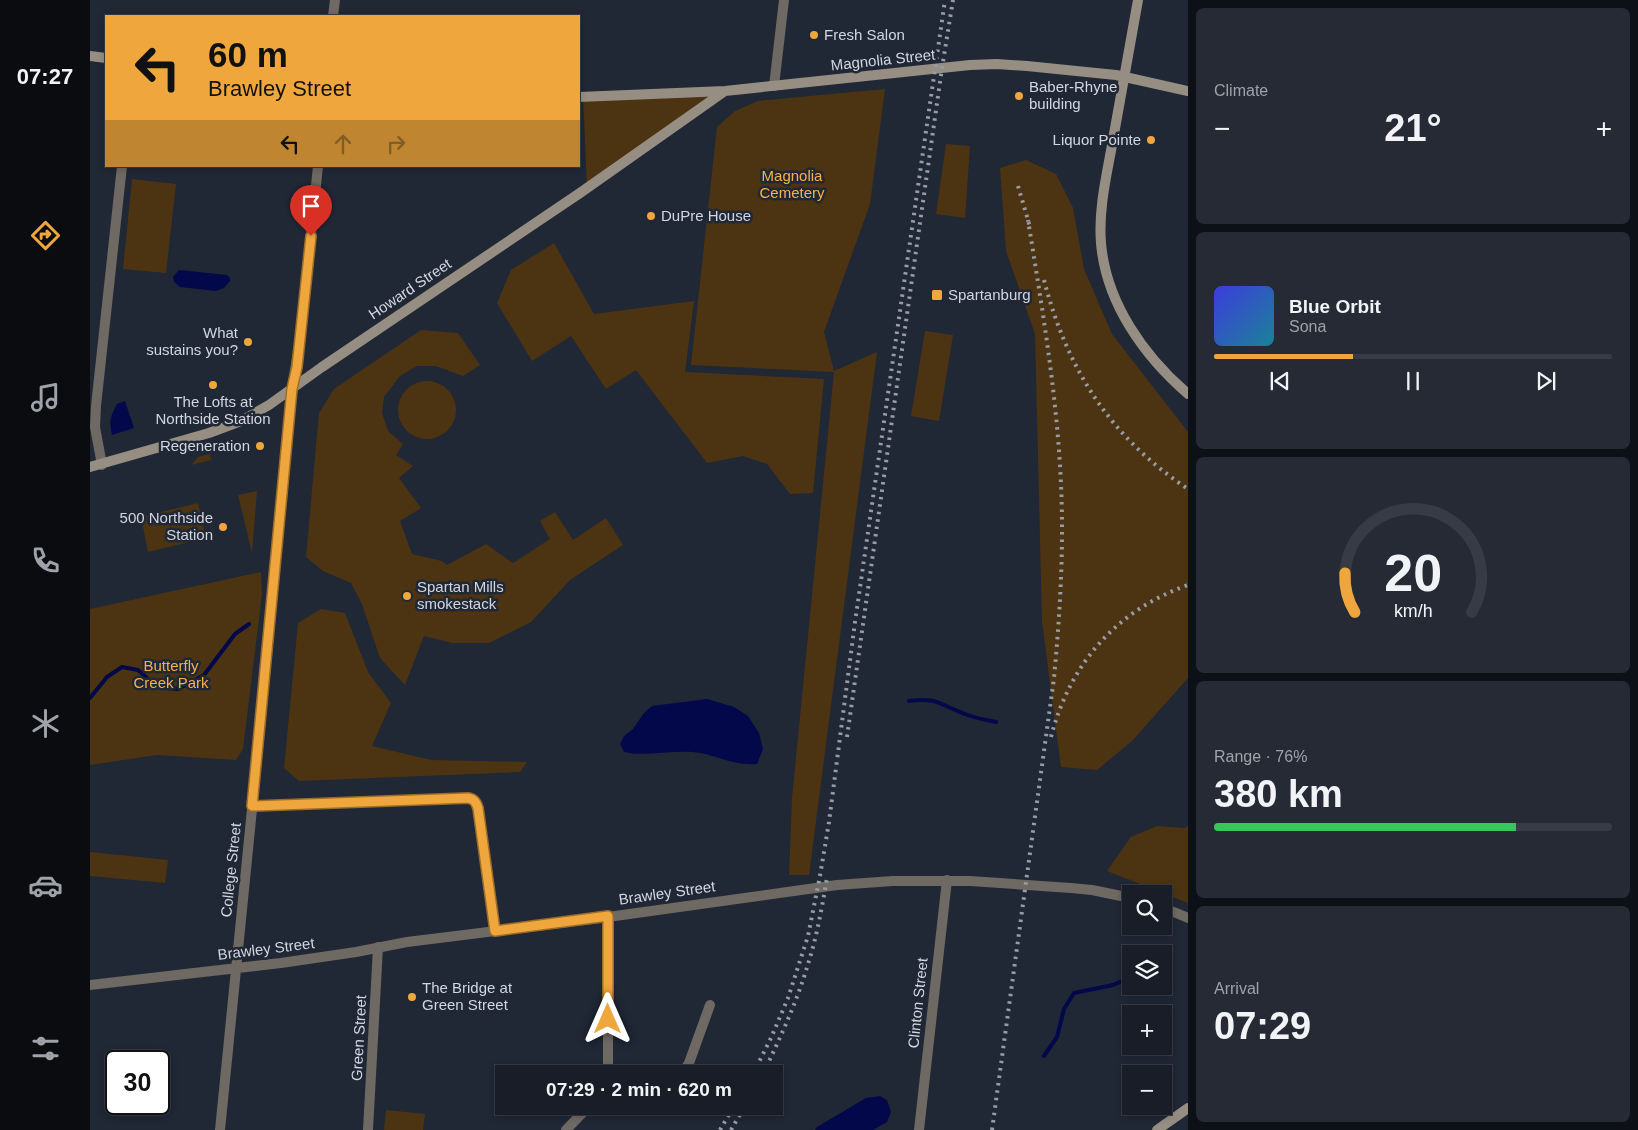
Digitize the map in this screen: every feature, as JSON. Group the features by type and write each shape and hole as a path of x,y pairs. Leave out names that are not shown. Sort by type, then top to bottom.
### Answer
{"street":[{"path":"333,15 335,0"},
{"path":"774,86 784,0"},
{"path":"1138,0 1102,200 1101,244 1110,288 1122,312 1155,363 1188,394"},
{"path":"90,56 105,58"},
{"name":"Magnolia Street","path":"580,97 726,91 981,65 1027,66 1125,77 1188,91"},
{"name":"Howard Street","path":"90,467 226,428 256,413 588,188 726,91"},
{"path":"102,464 95,427 96,406 122,167"},
{"name":"College Street","path":"220,1130 292,389 300,339 318,167"},
{"path":"252,806 473,799 477,803 478,808 495,931"},
{"name":"Brawley Street","path":"90,985 290,962 407,942 827,886 893,881 947,880 1071,888 1122,896"},
{"name":"Clinton Street","path":"918,1130 947,880"},
{"path":"1172,911 1188,918"},
{"path":"608,916 608,1065"},
{"name":"Green Street","path":"368,1130 378,947"},
{"path":"688,1065 710,1004"},
{"path":"1157,1130 1188,1108"},
{"path":"566,1130 580,1115"}],"green space":[{"name":"Magnolia Cemetery","path":"885,89 870,204 824,332 834,371 877,352 809,875 789,875 792,798 834,372 691,365 717,127 735,111 758,101"},
{"path":"725,91 587,188 583,96"},
{"path":"946,144 970,146 965,218 936,214"},
{"path":"1026,160 1056,174 1073,208 1084,269 1112,334 1188,432 1188,678 1132,741 1097,770 1061,767 1042,621 1035,334 1006,251 1000,168"},
{"path":"132,179 176,184 166,273 123,269"},
{"path":"554,243 594,314 694,301 685,372 824,379 813,493 790,494 767,464 743,456 707,463 636,370 606,389 571,336 532,361 497,303 511,270"},
{"path":"421,330 458,333 480,365 463,376 436,366 417,366 400,376 384,397 382,413 388,431 403,444 396,455 413,466 399,478 421,508 400,521 412,554 442,561 447,565 486,544 513,563 550,539 540,521 555,512 573,540 606,518 623,545 570,580 531,622 489,643 452,643 424,636 405,685 380,658 362,604 351,583 323,571 306,557 319,413 334,389"},
{"path":"925,331 953,335 939,421 911,416"},
{"path":"421,381 433,381 448,389 456,404 456,416 448,431 433,439 421,439 406,431 398,416 398,404 406,389"},
{"path":"210,454 211,460 191,465 198,457"},
{"path":"257,491 252,553 238,495"},
{"path":"198,503 206,538 148,552 141,517"},
{"name":"Butterfly Creek Park","path":"261,572 262,594 243,749 236,760 157,755 90,765 90,609"},
{"path":"321,609 345,613 368,672 391,703 372,746 431,760 527,762 520,772 299,781 284,768 298,623"},
{"path":"1157,826 1185,828 1188,826 1188,903 1172,897 1172,885 1142,885 1107,871 1131,837"},
{"path":"90,852 168,860 165,883 90,876"},
{"path":"386,1110 425,1114 423,1130 384,1130"}],"shaded area":[{"path":"179,270 227,275 230,281 224,288 216,291 180,287 174,282 173,277"},
{"path":"125,401 134,428 112,435 110,422 113,412 117,404"},
{"path":"707,699 734,707 748,716 759,733 763,749 757,764 731,762 693,752 640,754 624,752 620,744 624,736 633,729 644,713 652,706"},
{"path":"880,1096 887,1100 891,1112 887,1122 873,1130 815,1130 866,1098"}],"waterway":[{"path":"90,698 107,677 122,667 138,670 157,687 178,689 204,675 235,634 249,624"},
{"path":"909,701 933,701 980,719 996,722"},
{"path":"1044,1056 1057,1037 1064,1009 1074,993 1113,985 1122,981"}],"railway":[{"path":"758,1065 788,998 808,936 820,876 945,0"},
{"path":"847,737 953,0"},
{"path":"1018,186 1030,227"},
{"path":"992,1130 1054,678 1061,581 1062,508 1056,417 1028,220"},
{"path":"1044,280 1065,343 1079,372 1095,398 1136,447 1160,469 1188,489"},
{"path":"1051,737 1059,710 1070,686 1084,663 1100,643 1118,625 1139,609 1188,585"},
{"path":"767,1065 788,1020 804,978 817,932 827,878"},
{"path":"720,1130 729,1115"},
{"path":"731,1130 740,1115"}],"place":[{"name":"Fresh Salon","path":"814,35"},
{"name":"Baber-Rhyne building","path":"1019,96"},
{"name":"Liquor Pointe","path":"1151,140"},
{"name":"DuPre House","path":"651,216"},
{"name":"Spartanburg","path":"937,295"},
{"name":"What sustains you?","path":"248,342"},
{"name":"The Lofts at Northside Station","path":"213,385"},
{"name":"Regeneration","path":"260,446"},
{"name":"500 Northside Station","path":"223,527"},
{"name":"Spartan Mills smokestack","path":"407,596"},
{"name":"The Bridge at Green Street","path":"412,997"}],"route":[{"path":"311,236 297,367 292,389 272,614 252,806 473,799 477,803 478,808 495,931 608,916 608,1019"}]}
